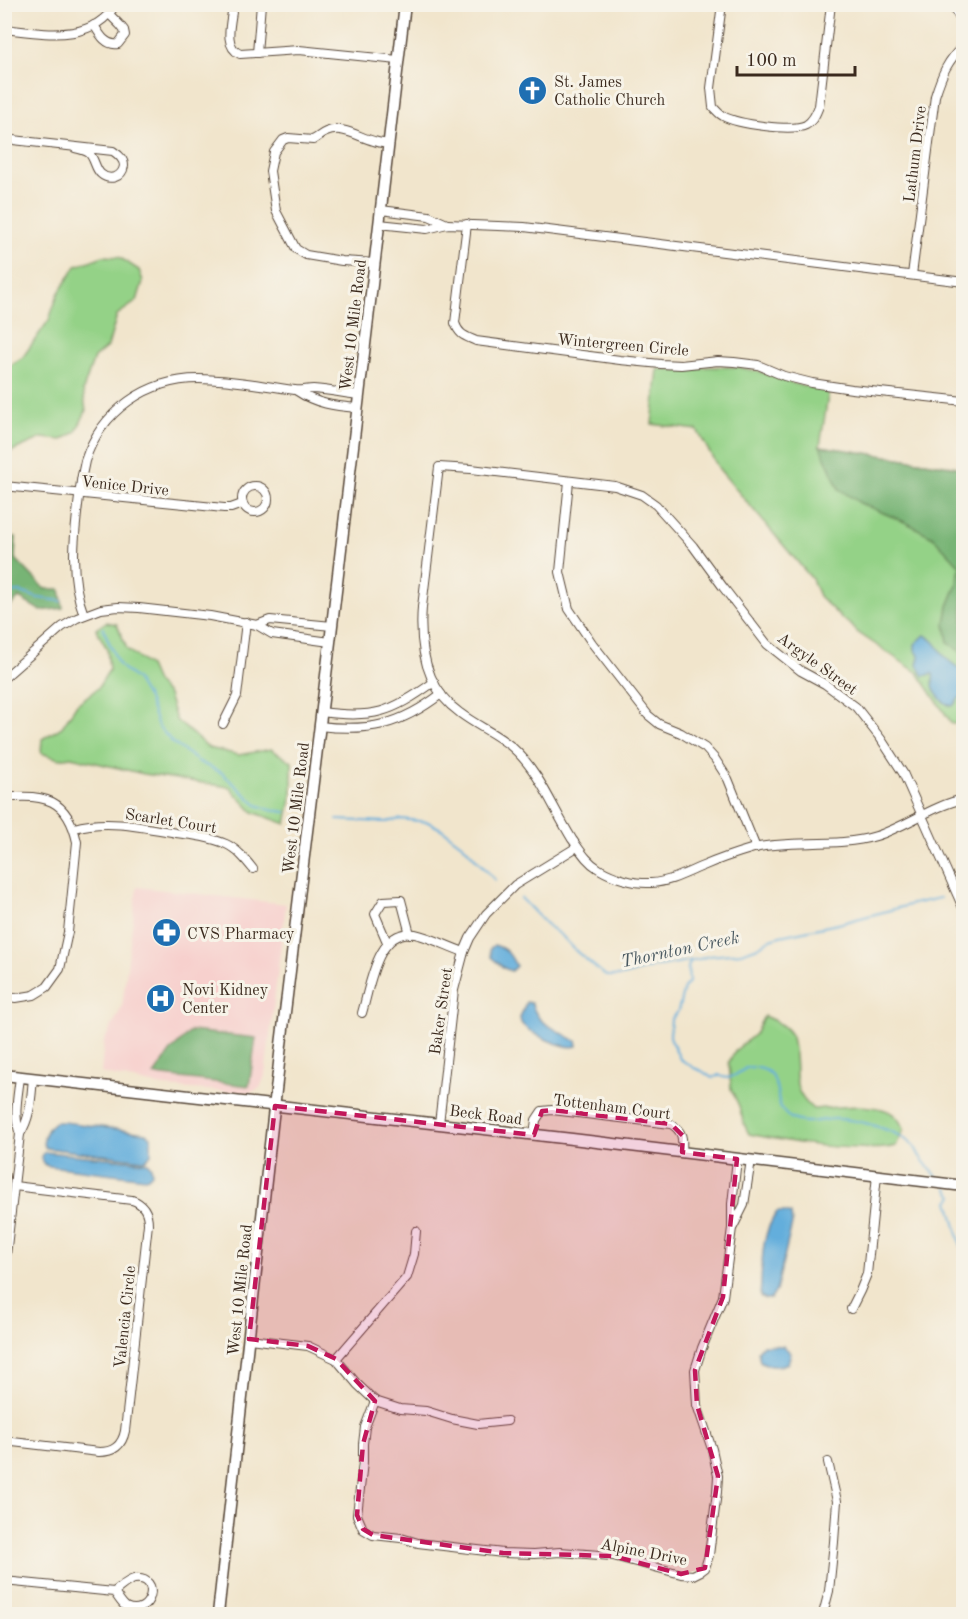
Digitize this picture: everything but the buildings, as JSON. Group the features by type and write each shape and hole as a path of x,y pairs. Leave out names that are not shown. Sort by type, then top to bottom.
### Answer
{"main road":[{"name":"West 10 Mile Road","path":"219,1614 275,1106 405,4"},
{"name":"Beck Road","path":"4,1075 963,1186"}],"street":[{"path":"4,28 59,34 81,31 109,14 116,4"},
{"path":"234,4 229,39 231,47 240,54 298,50 398,60"},
{"path":"257,53 261,4"},
{"path":"722,4 711,88 713,107 723,116 739,122 795,128 807,124 816,116 819,106 831,4"},
{"path":"954,4 963,24"},
{"path":"94,25 110,44 118,44 124,35 124,30 109,14"},
{"name":"Lathum Drive","path":"912,275 935,96 943,72 963,45"},
{"path":"375,263 342,261 306,255 296,249 276,211 270,171 274,152 283,140 288,138 313,140 322,133 339,130 375,142 389,144"},
{"path":"4,140 109,151 117,154 123,161 122,173 113,178 103,176 88,152 75,148"},
{"path":"381,210 429,216 447,224"},
{"path":"379,224 427,229 447,224 524,227 963,282"},
{"name":"Wintergreen Circle","path":"466,224 455,323 458,331 476,341 661,364 734,362 758,365 784,376 812,383 963,401"},
{"path":"84,615 77,595 74,564 80,493 86,461 97,434 121,407 151,388 184,379 208,379 297,391 314,389 358,395"},
{"path":"297,391 313,401 357,408"},
{"name":"Argyle Street","path":"434,682 425,663 420,626 440,467 605,485 642,495 656,505 693,546 767,644 801,672 825,684 856,707 881,739 903,774 963,910"},
{"path":"569,481 560,572 569,609 592,643 648,715 659,724 681,733 705,748 715,759 728,779 756,848"},
{"name":"Venice Drive","path":"4,486 224,508 242,504"},
{"path":"4,678 62,627 100,609 118,607 210,616 257,625 272,634 330,642"},
{"path":"257,625 270,620 332,626"},
{"path":"223,724 237,696 246,622"},
{"path":"321,711 356,715 374,714 409,699 434,682 441,694 459,713 498,736 523,758 542,785 561,822 584,857 599,869 634,882 663,882 756,848 855,841 877,835 963,799"},
{"path":"319,726 355,729 376,726 418,709 441,694"},
{"path":"374,714 376,726"},
{"path":"4,798 33,795 60,807 68,815 77,842 68,932 60,969 47,987 34,995 4,997"},
{"name":"Scarlet Court","path":"74,828 90,824 116,824 211,838 227,844 253,868"},
{"name":"Baker Street","path":"439,1124 454,990 470,938 486,914 514,885 577,847"},
{"path":"387,942 375,914 383,901 401,900 410,934"},
{"path":"362,1013 379,956 387,942 395,937 415,934 464,952"},
{"path":"20,1077 16,1114 20,1134"},
{"path":"4,1273 20,1134 28,1116 33,1078"},
{"name":"Tottenham Court","path":"534,1135 537,1120 542,1111 552,1110 671,1124 677,1127 683,1136 682,1152"},
{"name":"Alpine Drive","path":"375,1401 365,1428 357,1515 363,1529 373,1535 401,1538 418,1543 516,1554 560,1552 613,1556 681,1574 698,1573 705,1568 709,1555 718,1484 714,1454 697,1406 695,1370 721,1304 732,1228 737,1159"},
{"path":"732,1228 744,1206 751,1160"},
{"path":"850,1309 861,1291 867,1274 878,1175"},
{"name":"Valencia Circle","path":"4,1441 99,1452 110,1451 120,1443 124,1436 127,1415 148,1224 145,1209 140,1203 132,1200 14,1186"},
{"path":"336,1359 407,1277 414,1254 416,1231"},
{"path":"249,1340 308,1346 336,1359 375,1401 400,1409 426,1411 478,1424 507,1420"},
{"path":"823,1614 829,1591 837,1500 828,1462"},
{"path":"4,1581 114,1592 126,1582 137,1579 147,1583 152,1597 145,1608 132,1610 122,1603 114,1592"}],"highlighted area":[{"path":"275,1106 534,1135 542,1111 552,1110 671,1124 683,1136 682,1152 737,1159 723,1297 695,1370 697,1405 718,1476 705,1568 681,1574 613,1556 503,1553 373,1535 363,1529 357,1515 363,1444 375,1401 336,1359 308,1346 249,1339"}],"shaded area":[{"path":"137,887 286,904 265,1076 260,1088 249,1093 165,1087 101,1073 104,1041 122,1007"}],"green space":[{"path":"103,256 119,257 139,270 143,281 137,301 117,315 108,346 94,358 83,390 86,411 76,432 62,440 42,438 5,454 5,369 23,357 49,320 58,294 76,266"},
{"path":"738,367 795,384 829,390 820,446 963,468 963,723 952,724 918,673 857,632 819,596 812,579 719,469 697,430 652,424 658,369"},
{"path":"820,446 963,468 963,654 948,642 945,624 960,566 933,537 860,503 839,489"},
{"path":"5,536 16,537 15,558 45,589 60,589 63,608 41,611 19,598 5,611"},
{"path":"106,622 117,624 127,649 149,666 156,682 168,695 176,720 209,748 239,755 271,749 292,762 292,794 286,824 253,812 229,787 144,774 71,757 59,759 41,753 42,739 62,727 77,704 98,688 109,670 107,649 96,629"},
{"path":"764,1016 789,1031 792,1036 796,1081 805,1102 813,1109 857,1106 880,1108 889,1112 897,1118 904,1129 896,1146 874,1149 832,1147 749,1134 731,1089 729,1062 736,1050 755,1034"},
{"path":"191,1031 256,1038 249,1086 154,1075 171,1051"}],"water":[{"path":"925,635 935,642 948,660 963,671 963,696 953,706 944,702 937,695 933,687 933,674 923,676 917,665 919,656 915,650 915,644"},
{"path":"494,945 508,952 512,958 516,966 511,971 491,957 490,949"},
{"path":"526,1002 531,1003 541,1020 576,1041 577,1046 565,1046 550,1041 524,1026 520,1018"},
{"path":"55,1122 146,1133 151,1137 151,1154 143,1160 46,1148 43,1144 45,1134"},
{"path":"45,1152 147,1162 151,1166 152,1173 145,1178 49,1166 42,1161"},
{"path":"777,1212 791,1214 792,1224 776,1291 771,1299 765,1299 760,1296 763,1252 767,1231"},
{"path":"763,1345 783,1346 791,1353 788,1363 774,1366 760,1361 758,1351"}],"waterway":[{"name":"Thornton Creek","path":"4,593 21,592 38,598 61,601"},
{"name":"Thornton Creek","path":"103,628 117,661 136,679 148,699 158,726 173,743 199,762 222,773 257,805 286,812"},
{"name":"Thornton Creek","path":"337,820 386,822 401,819 428,822 463,845 495,880"},
{"name":"Thornton Creek","path":"521,898 548,926 606,976 622,976 708,956 741,953 780,936 940,898"},
{"path":"691,960 688,967 689,982 684,988 678,1011 671,1019 670,1036 680,1059 712,1078 719,1075 727,1078 734,1076 748,1067 762,1069 775,1081 781,1107 795,1120 810,1122 845,1120 866,1123 888,1130 914,1146 923,1161 939,1179"},
{"path":"947,1188 953,1196 949,1201 964,1257"}],"place":[{"name":"St. James Catholic Church","path":"533,90"},
{"name":"CVS Pharmacy","path":"166,933"},
{"name":"Novi Kidney Center","path":"161,998"}]}
